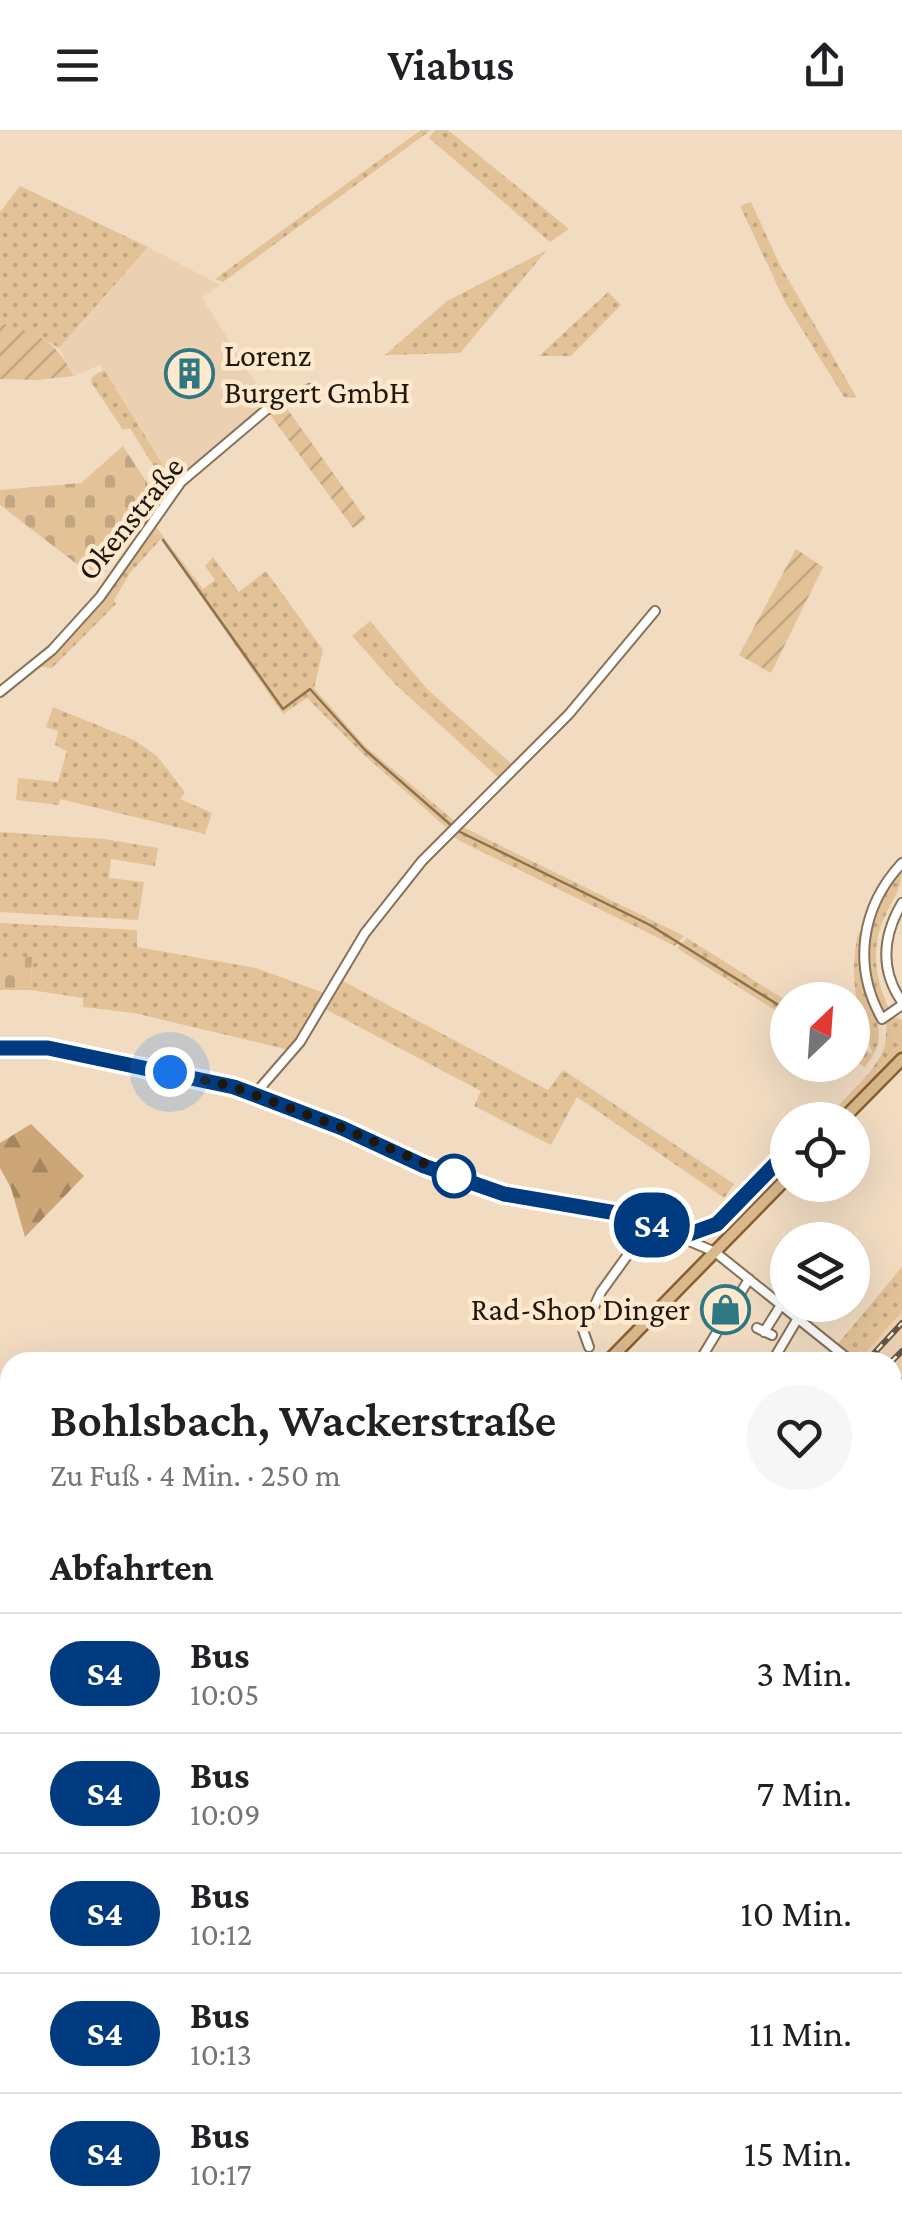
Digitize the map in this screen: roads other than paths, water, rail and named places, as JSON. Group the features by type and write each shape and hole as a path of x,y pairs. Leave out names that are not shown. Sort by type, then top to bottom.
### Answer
{"main road":[{"path":"860,1102 902,1059"},
{"path":"617,1352 770,1196"}],"street":[{"name":"Okenstraße","path":"0,692 52,650 100,598 182,482 266,410 310,389"},
{"path":"254,1095 300,1042 365,932 411,875 569,714 655,611"},
{"path":"902,863 888,878 872,908 864,938 867,984 882,1019 902,1004 886,972 885,950 889,930 902,903"},
{"path":"0,1048 48,1048 234,1087 342,1128 424,1166 504,1194 628,1215 716,1252 770,1296"},
{"path":"590,1347 583,1330 591,1310 650,1224"},
{"path":"704,1352 749,1279"},
{"path":"764,1332 771,1322"},
{"path":"778,1352 796,1322"},
{"path":"803,1322 840,1352"}],"waterway":[{"path":"163,540 283,709 310,689 365,750 452,826"},
{"path":"458,831 650,925 770,1000"}],"railway":[{"path":"875,1352 902,1323"}],"place":[{"name":"Lorenz Burgert GmbH","path":"189,373"},
{"name":"Rad-Shop Dinger","path":"725,1309"}]}
